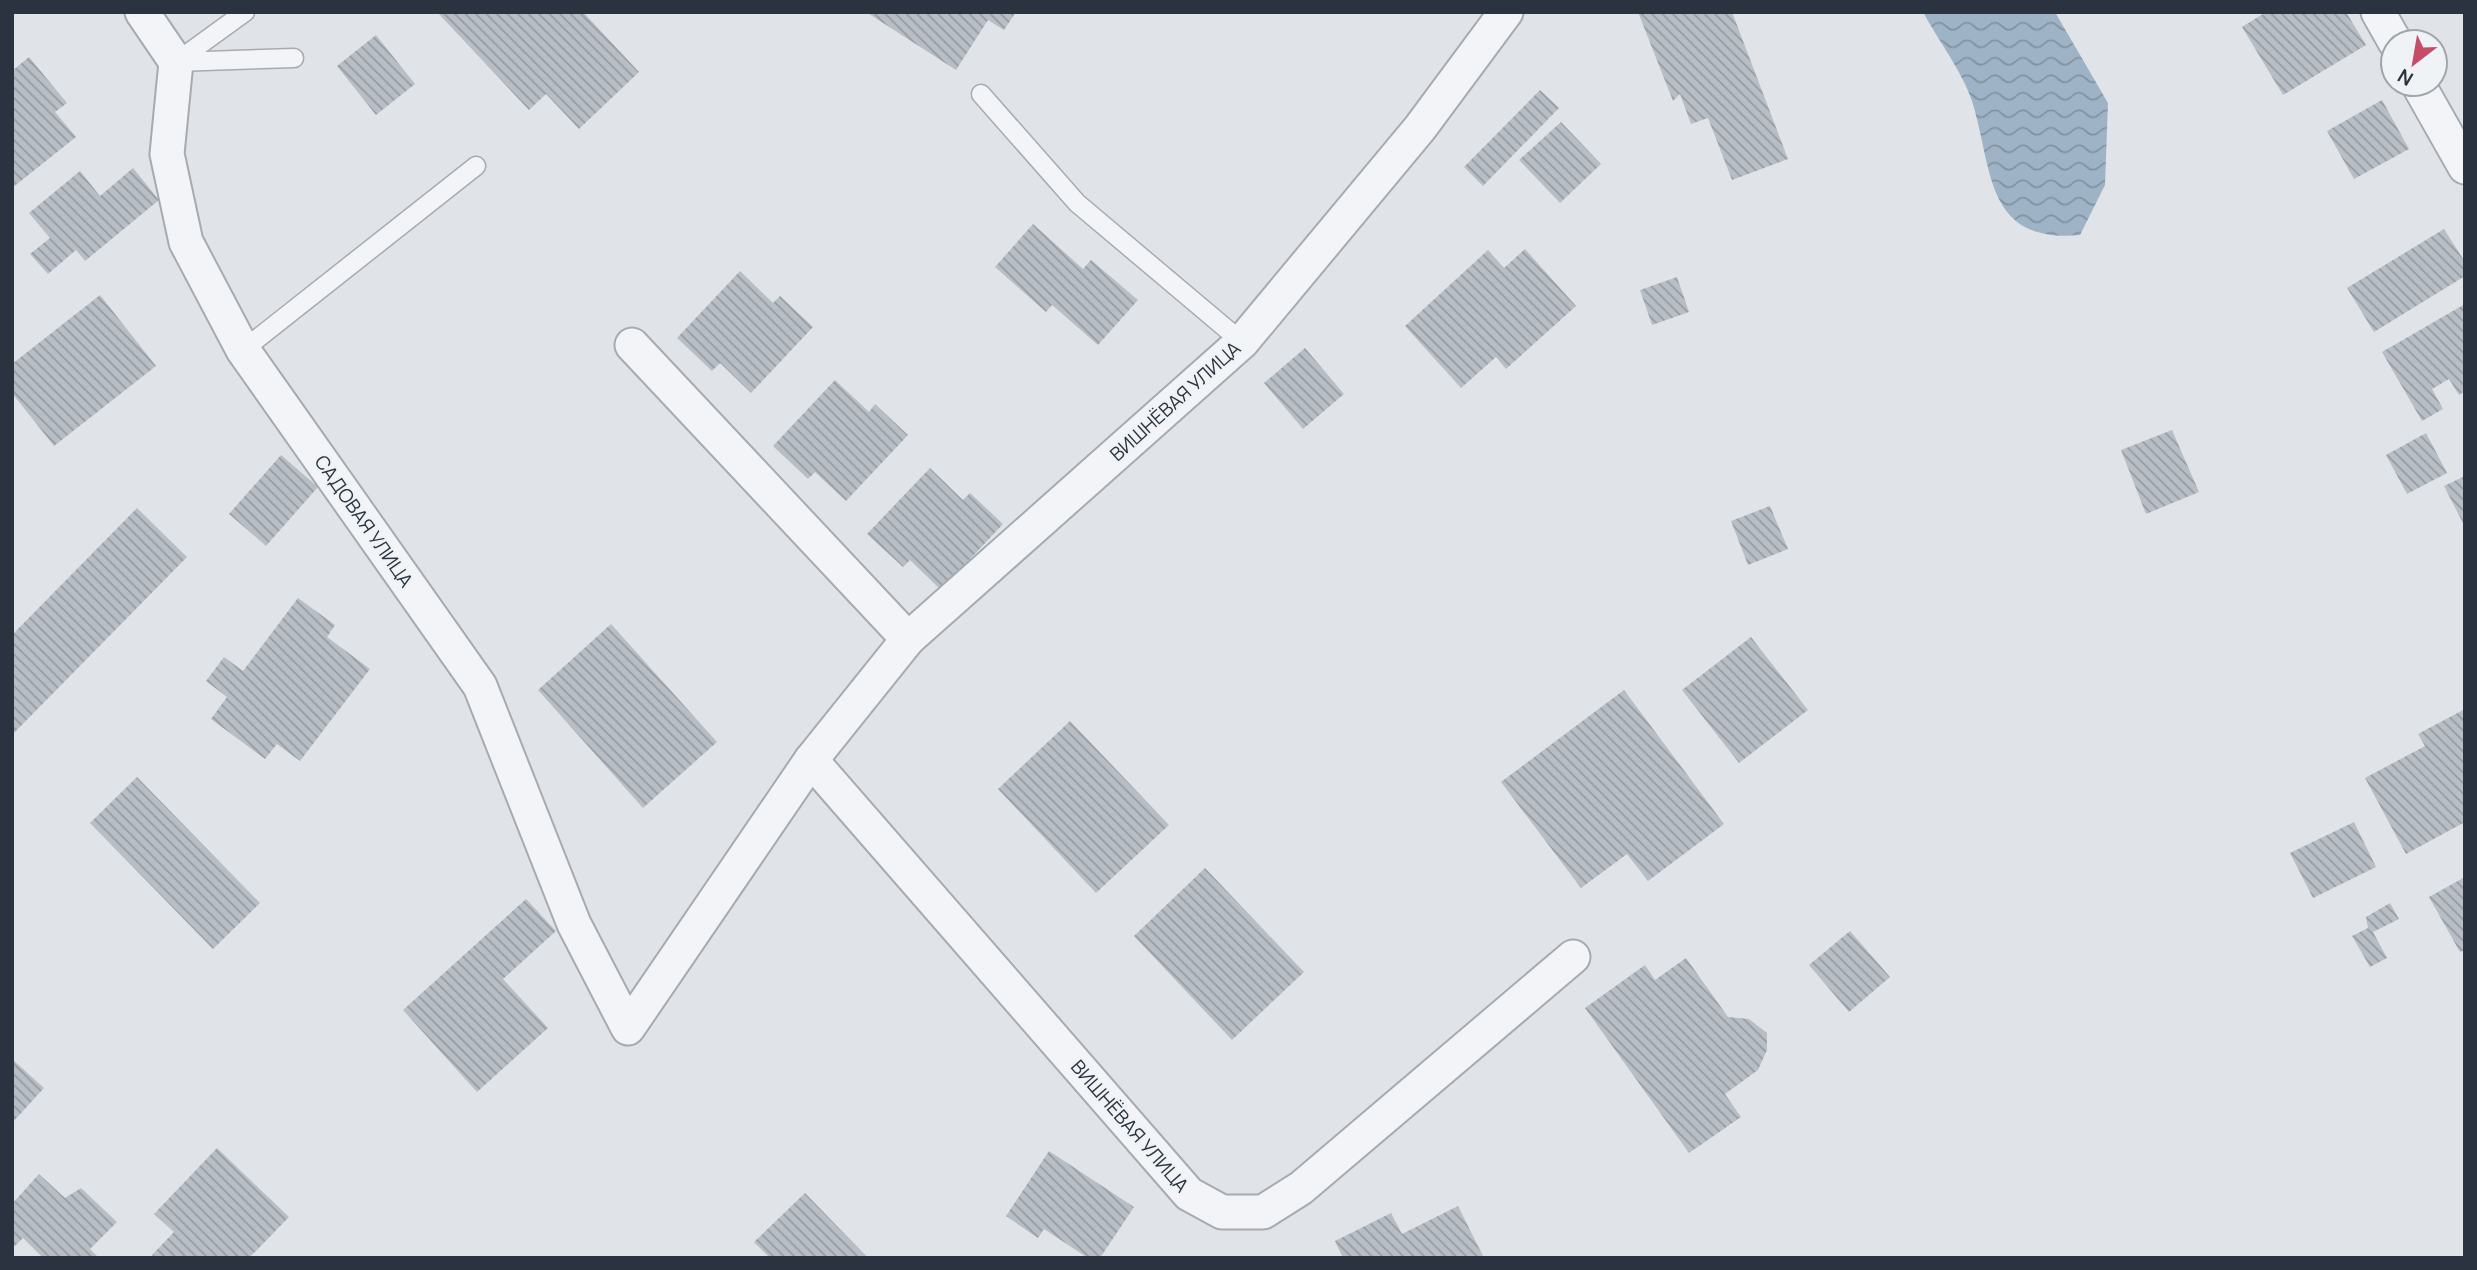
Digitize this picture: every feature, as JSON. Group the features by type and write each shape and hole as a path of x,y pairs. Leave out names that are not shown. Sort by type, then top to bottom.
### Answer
{"street":[{"path":"142,12 176,62"},
{"name":"ВИШНЁВАЯ УЛИЦА","path":"628,1028 811,760 908,639 1242,342 1420,128 1506,12"},
{"path":"2378,12 2387,28"},
{"name":"САДОВАЯ УЛИЦА","path":"176,62 167,154 186,242 243,350 480,687 575,925 628,1028"},
{"path":"2426,98 2465,167"},
{"path":"632,345 908,639"},
{"name":"ВИШНЁВАЯ УЛИЦА","path":"811,760 1189,1194 1222,1212 1263,1212 1301,1188 1573,957"}],"lane":[{"path":"176,62 245,12"},
{"path":"176,62 295,58"},
{"path":"981,94 1076,203 1242,342"},
{"path":"243,350 476,166"}],"water":[{"path":"1923,12 2055,12 2108,103 2105,185 2080,235 2049,235 2026,227 2009,214 1990,175 1968,90"}],"building":[{"path":"437,12 583,12 639,72 579,129 546,94 529,110"},
{"path":"866,12 1016,12 1004,30 988,20 956,70"},
{"path":"1638,12 1732,12 1788,159 1732,180 1708,118 1691,124 1680,94 1673,101"},
{"path":"2266,12 2346,12 2366,45 2283,95 2242,27"},
{"path":"376,35 415,84 376,115 337,66"},
{"path":"29,57 67,103 55,112 76,137 12,188 12,71"},
{"path":"1540,90 1559,108 1483,186 1464,167"},
{"path":"2382,100 2409,149 2354,179 2327,131"},
{"path":"1561,122 1601,164 1560,203 1519,160"},
{"path":"133,168 159,200 85,261 76,250 48,274 30,254 50,238 29,213 80,171 100,196"},
{"path":"1033,224 1083,269 1091,260 1138,300 1098,345 1052,305 1046,312 995,267"},
{"path":"2444,229 2465,262 2465,276 2374,332 2347,288"},
{"path":"1525,249 1576,306 1506,369 1496,357 1461,388 1405,326 1488,250 1504,268"},
{"path":"740,271 773,303 780,296 813,327 751,393 720,363 712,371 677,338"},
{"path":"1677,277 1689,312 1652,325 1640,290"},
{"path":"100,295 156,366 54,446 12,393 12,364"},
{"path":"2465,304 2465,391 2459,395 2449,379 2432,389 2443,409 2422,421 2382,352"},
{"path":"1305,348 1344,394 1303,429 1264,383"},
{"path":"835,380 869,412 875,404 908,435 846,501 815,472 808,479 773,446"},
{"path":"2172,430 2199,492 2146,514 2121,450"},
{"path":"2426,433 2447,473 2407,494 2386,455"},
{"path":"281,455 318,487 266,546 229,514"},
{"path":"930,468 963,500 970,493 1003,524 941,590 910,560 903,567 867,534"},
{"path":"2465,476 2465,527 2444,486"},
{"path":"1770,506 1788,549 1748,565 1731,521"},
{"path":"137,508 187,557 12,735 12,635"},
{"path":"298,598 335,625 327,637 370,669 300,761 277,744 265,759 211,719 227,697 206,681 224,657 243,671"},
{"path":"611,624 717,742 643,808 538,690"},
{"path":"1751,637 1808,710 1739,763 1682,690"},
{"path":"1624,690 1724,824 1648,881 1627,854 1581,888 1501,782"},
{"path":"2465,709 2465,822 2406,854 2365,778 2425,746 2418,734"},
{"path":"1070,721 1169,825 1096,893 998,789"},
{"path":"137,777 260,903 213,949 90,823"},
{"path":"2354,822 2376,867 2313,898 2290,853"},
{"path":"1205,868 1304,972 1232,1040 1134,936"},
{"path":"2465,877 2465,950 2460,952 2429,897"},
{"path":"526,899 556,931 503,979 548,1028 477,1092 403,1010"},
{"path":"2390,903 2399,919 2373,932 2387,958 2370,967 2352,936 2368,928 2366,917"},
{"path":"1850,931 1890,977 1849,1012 1809,965"},
{"path":"1686,958 1728,1017 1749,1019 1767,1033 1767,1050 1758,1070 1725,1094 1741,1117 1689,1153 1585,1008 1645,965 1655,980"},
{"path":"12,1059 44,1088 12,1123"},
{"path":"217,1148 289,1217 249,1258 155,1258 152,1255 174,1232 154,1214"},
{"path":"1049,1151 1134,1207 1100,1258 1088,1258 1044,1229 1038,1238 1006,1216"},
{"path":"39,1174 65,1198 81,1188 117,1222 90,1249 99,1258 43,1258 23,1238 15,1246 12,1243 12,1204"},
{"path":"805,1193 868,1258 770,1258 754,1242"},
{"path":"1458,1206 1484,1258 1343,1258 1335,1241 1391,1213 1402,1234"}]}
